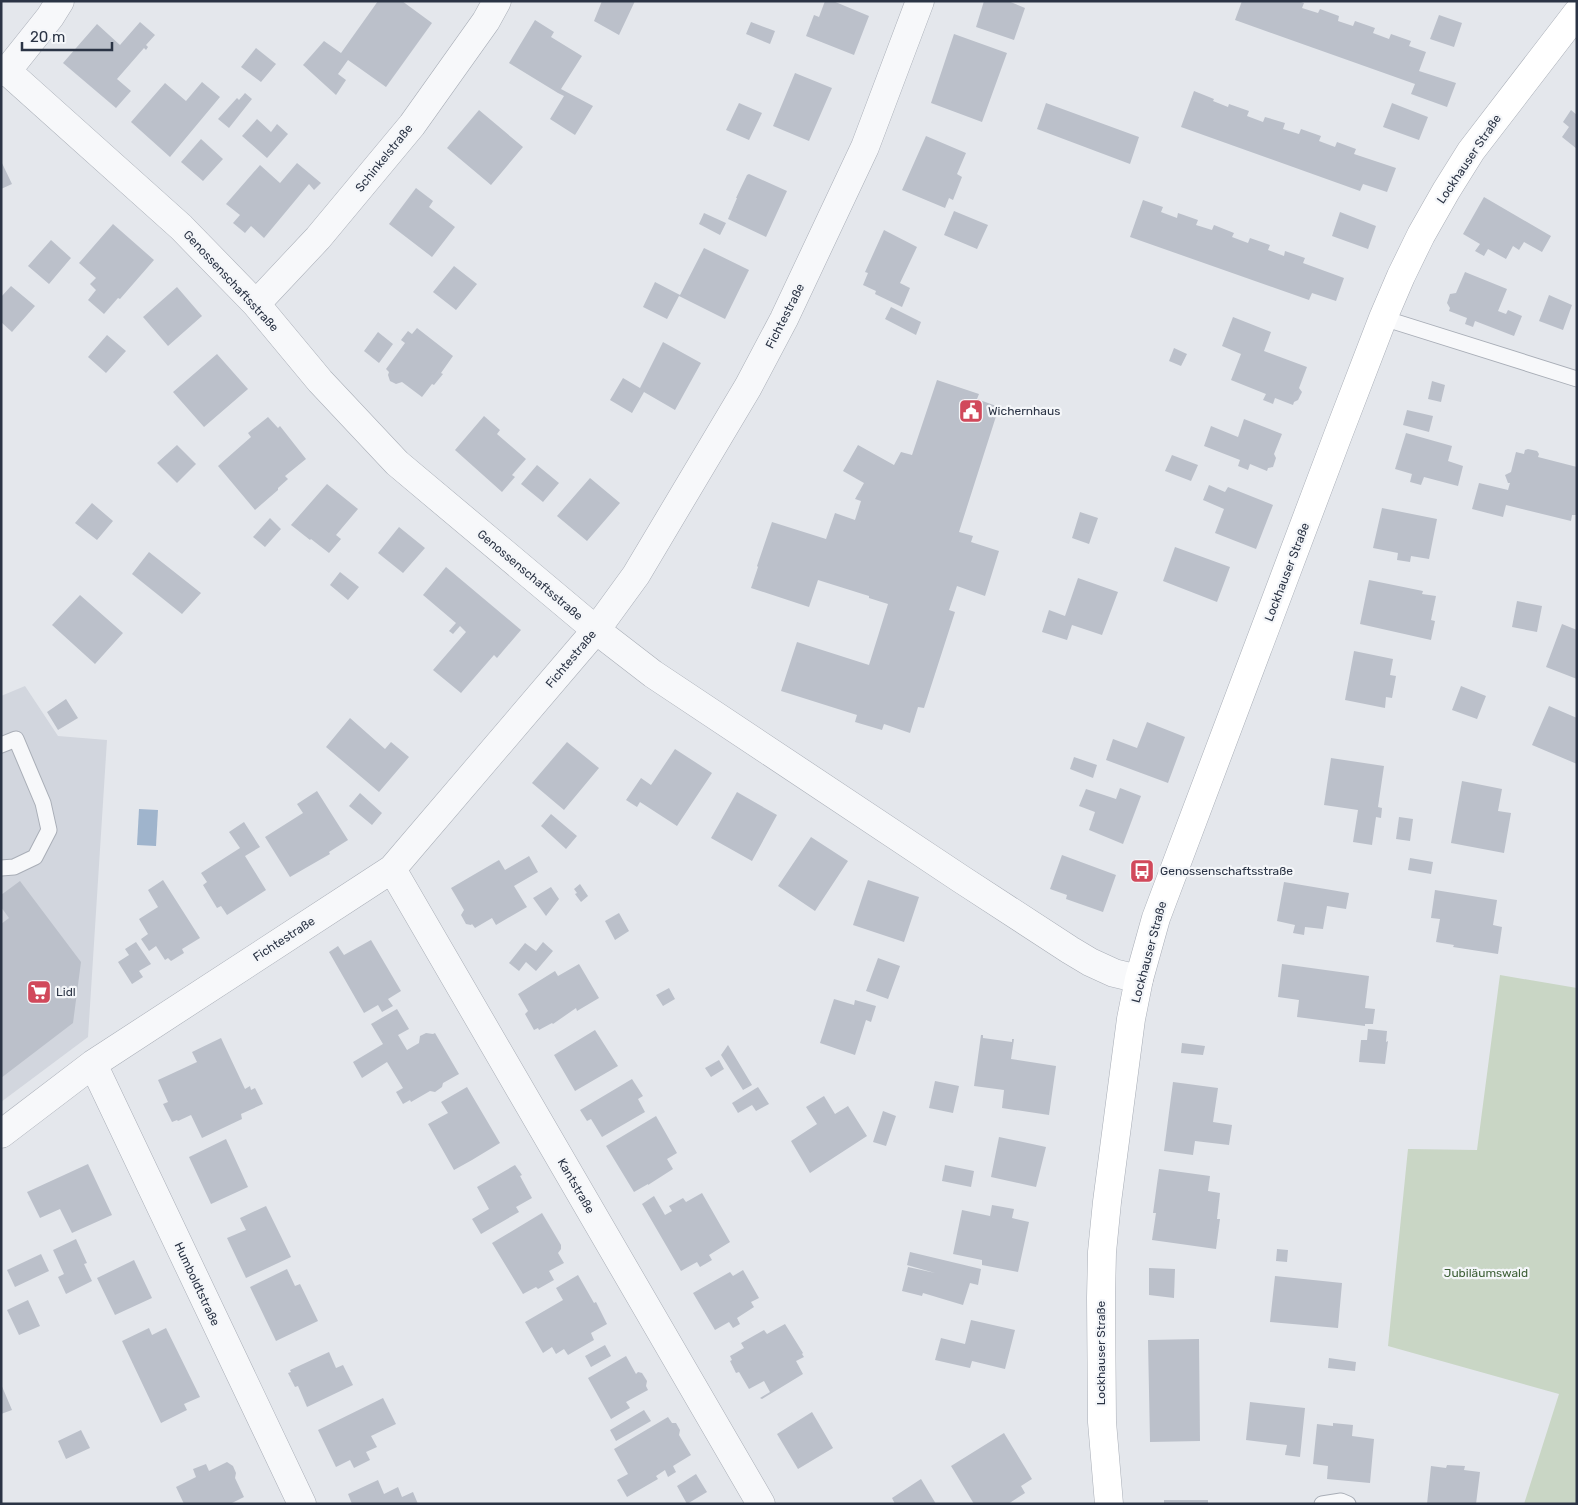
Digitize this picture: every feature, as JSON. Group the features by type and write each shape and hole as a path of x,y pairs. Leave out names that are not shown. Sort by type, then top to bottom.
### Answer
{"street":[{"path":"4,71 50,17 60,1"},
{"name":"Schinkelstraße","path":"256,304 318,238 412,125 486,21 497,1"},
{"name":"Fichtestraße","path":"1,1134 92,1064 392,869 596,630 636,575 748,388 784,319 865,147 920,1"},
{"name":"Lockhauser Straße","path":"1108,1504 1102,1422 1102,1252 1131,1019 1139,979 1156,918 1383,318 1421,235 1451,183 1477,144 1577,13"},
{"name":"Genossenschaftsstraße","path":"4,71 181,227 256,304 320,381 397,463 596,630 653,674 1062,945 1098,966 1114,973 1139,979"},
{"name":"Kantstraße","path":"392,869 761,1504"},
{"name":"Humboldtstraße","path":"92,1064 302,1504"}],"lane":[{"path":"1383,318 1577,379"},
{"path":"1,745 16,739 43,803 49,830 35,857 14,867 1,868"},
{"path":"1322,1504 1341,1501 1348,1504"}],"shaded area":[{"path":"25,686 58,736 107,740 88,1037 1,1102 1,696"}],"green space":[{"name":"Jubiläumswald","path":"1500,975 1577,988 1577,1504 1524,1504 1559,1394 1388,1346 1408,1149 1477,1150"}],"water":[{"path":"139,809 158,810 156,846 137,845"}],"building":[{"path":"378,1 402,1 432,23 386,87 348,60 338,74 346,80 336,95 303,65 324,41 341,53"},
{"path":"602,1 635,1 619,35 594,21"},
{"path":"825,1 833,1 869,16 854,55 806,36 814,15 819,17"},
{"path":"984,1 1008,1 1025,8 1014,40 976,27"},
{"path":"1242,1 1298,1 1304,3 1302,8 1318,13 1320,9 1339,16 1338,21 1353,26 1355,21 1375,28 1373,33 1389,39 1391,34 1411,41 1409,46 1426,52 1419,71 1456,83 1447,107 1411,94 1415,84 1235,20"},
{"path":"1439,15 1462,23 1454,47 1430,39"},
{"path":"535,20 554,32 551,37 582,56 561,89 593,106 575,135 550,119 564,96 509,63"},
{"path":"140,22 155,35 146,45 148,47 146,50 144,48 117,79 131,91 116,108 63,63 97,24 120,45"},
{"path":"751,22 775,31 770,44 746,34"},
{"path":"954,34 1007,53 982,122 931,103"},
{"path":"256,48 276,64 261,82 241,67"},
{"path":"795,73 832,88 809,141 773,126"},
{"path":"202,82 220,97 170,157 131,122 165,83 186,101"},
{"path":"1194,91 1228,107 1229,104 1249,111 1247,116 1263,122 1265,117 1285,123 1283,129 1299,134 1301,129 1321,136 1319,141 1335,147 1337,142 1356,149 1354,154 1396,168 1387,192 1363,184 1360,191 1181,127"},
{"path":"245,93 252,99 229,128 218,119 237,98 239,100"},
{"path":"739,103 762,113 749,140 726,130"},
{"path":"1046,103 1139,137 1130,164 1037,129"},
{"path":"1392,103 1428,117 1419,140 1383,127"},
{"path":"479,110 523,147 491,185 447,148"},
{"path":"1571,110 1577,115 1577,149 1562,137 1569,127 1563,122"},
{"path":"257,119 271,132 277,124 288,134 267,158 242,136"},
{"path":"926,136 966,153 957,174 962,177 953,200 949,198 945,208 902,190"},
{"path":"201,139 223,159 203,181 181,162"},
{"path":"1,161 12,184 1,189"},
{"path":"297,163 321,183 314,190 309,184 264,238 251,226 245,233 233,223 240,215 226,204 260,165 280,183"},
{"path":"749,174 787,191 766,237 728,219 736,198"},
{"path":"416,188 433,201 429,207 455,227 432,257 389,224"},
{"path":"1484,197 1551,236 1542,252 1524,242 1519,250 1513,246 1506,259 1488,249 1484,256 1475,251 1480,244 1463,234"},
{"path":"1143,200 1163,207 1161,212 1177,218 1178,213 1198,220 1196,225 1212,230 1214,225 1234,233 1232,237 1248,243 1250,238 1270,245 1268,250 1284,256 1285,251 1305,258 1303,263 1344,278 1336,301 1312,293 1309,300 1130,237"},
{"path":"954,211 988,225 977,249 944,235"},
{"path":"1340,212 1376,226 1368,249 1332,236"},
{"path":"704,213 726,223 720,235 699,224"},
{"path":"113,224 154,260 120,299 118,298 104,314 88,300 96,290 90,284 96,278 79,263"},
{"path":"884,230 917,247 900,283 910,288 902,307 875,294 876,291 863,285 868,273 865,272"},
{"path":"51,240 71,258 49,284 28,266"},
{"path":"704,248 749,270 725,319 679,296 667,319 643,307 655,282 680,295"},
{"path":"454,266 477,284 456,310 433,292"},
{"path":"1465,272 1507,289 1498,311 1506,314 1508,310 1522,316 1514,336 1475,321 1473,327 1465,324 1467,318 1449,311 1450,308 1447,303 1450,294 1456,293"},
{"path":"11,286 35,306 12,332 1,322 1,297"},
{"path":"177,287 202,316 168,346 143,317"},
{"path":"1549,295 1572,305 1563,330 1539,321"},
{"path":"891,307 921,322 916,335 885,319"},
{"path":"1233,317 1271,332 1264,351 1307,367 1299,388 1302,392 1293,405 1275,398 1273,404 1263,400 1266,394 1231,380 1241,354 1222,346"},
{"path":"417,328 453,356 441,373 443,374 422,397 402,382 396,384 390,381 389,372 386,369 405,343 401,340 408,331 412,334"},
{"path":"378,332 393,344 379,363 364,351"},
{"path":"107,335 126,351 106,373 88,357"},
{"path":"663,342 701,363 675,410 644,392 632,413 610,400 623,378 640,388"},
{"path":"1174,348 1187,354 1181,366 1169,361"},
{"path":"217,354 248,389 204,427 173,392"},
{"name":"Wichernhaus","path":"937,380 979,394 977,399 999,407 959,532 973,536 971,542 999,551 985,596 957,586 949,610 955,612 924,708 918,707 910,733 884,724 882,730 855,722 857,715 781,691 797,642 869,665 888,604 818,580 809,607 751,588 772,522 826,539 835,513 855,520 861,501 855,499 864,483 843,471 858,445 894,465 901,452 912,455"},
{"path":"1432,381 1445,385 1441,402 1428,399"},
{"path":"1407,410 1433,416 1429,432 1403,425"},
{"path":"484,416 500,430 497,434 526,459 512,475 515,477 502,492 455,450"},
{"path":"268,417 278,428 280,426 306,459 285,476 288,479 255,510 218,466 251,437 248,433"},
{"path":"1244,419 1282,434 1274,454 1276,458 1273,467 1268,468 1267,471 1250,464 1248,470 1238,466 1240,460 1204,446 1211,426 1238,437"},
{"path":"1406,433 1452,446 1448,461 1463,466 1458,486 1424,477 1421,485 1410,482 1412,474 1395,469"},
{"path":"177,445 196,464 177,483 157,463"},
{"path":"1525,450 1537,451 1538,457 1577,467 1577,515 1572,515 1571,521 1506,505 1503,517 1472,509 1479,483 1508,490 1510,483 1508,483 1505,475 1511,472 1516,452 1524,454"},
{"path":"1172,455 1198,465 1191,481 1165,471"},
{"path":"537,465 559,483 543,502 521,484"},
{"path":"590,478 620,503 587,541 557,516"},
{"path":"327,484 358,509 336,535 341,539 329,553 291,525"},
{"path":"1209,485 1225,492 1228,487 1273,505 1256,549 1215,533 1224,509 1203,500"},
{"path":"92,503 113,521 97,540 75,523"},
{"path":"1382,508 1437,519 1429,559 1411,556 1410,562 1397,560 1398,553 1373,548"},
{"path":"1080,512 1098,518 1089,544 1072,538"},
{"path":"270,518 281,529 265,547 253,537"},
{"path":"399,527 425,548 403,573 378,553"},
{"path":"1175,547 1230,567 1217,602 1163,581"},
{"path":"149,552 201,593 182,614 132,574"},
{"path":"446,567 521,630 497,658 494,655 461,693 433,670 466,632 460,626 453,634 449,631 456,623 423,595"},
{"path":"340,572 359,587 348,600 330,585"},
{"path":"1078,578 1118,592 1102,635 1072,625 1067,640 1042,632 1049,610 1065,616"},
{"path":"1369,580 1423,591 1422,594 1436,596 1431,620 1435,621 1431,640 1360,624"},
{"path":"80,595 123,633 95,664 52,625"},
{"path":"1517,601 1542,606 1537,632 1512,627"},
{"path":"1562,624 1577,630 1577,679 1546,667"},
{"path":"1354,651 1393,659 1390,675 1396,676 1392,698 1386,697 1385,708 1345,700"},
{"path":"1461,686 1486,696 1477,719 1452,710"},
{"path":"66,699 78,718 58,730 47,712"},
{"path":"1549,706 1577,718 1577,764 1532,745"},
{"path":"350,718 385,749 391,742 409,757 379,792 326,747"},
{"path":"1147,722 1185,737 1168,783 1106,760 1113,739 1137,748"},
{"path":"567,742 599,768 564,810 532,783"},
{"path":"675,749 712,773 677,826 640,802 637,807 626,800 641,778 651,785"},
{"path":"1074,757 1097,765 1093,778 1070,769"},
{"path":"1331,758 1384,766 1378,807 1382,808 1381,818 1376,817 1372,845 1353,842 1358,810 1324,805"},
{"path":"1462,781 1502,789 1498,811 1511,813 1504,853 1451,843"},
{"path":"1120,788 1141,796 1123,844 1089,830 1095,812 1079,806 1086,789 1116,799"},
{"path":"317,791 348,840 329,852 330,854 290,877 265,837 303,813 297,804"},
{"path":"737,792 777,815 752,861 711,838"},
{"path":"360,793 382,813 372,825 349,806"},
{"path":"551,814 577,836 566,849 541,826"},
{"path":"1399,817 1413,819 1410,841 1396,839"},
{"path":"244,822 260,847 245,856 266,890 227,915 221,906 217,908 203,885 207,882 201,873 240,848 229,832"},
{"path":"811,837 848,861 815,911 778,886"},
{"path":"1062,855 1116,875 1103,912 1066,899 1067,895 1050,889"},
{"path":"529,856 538,872 514,886 527,907 496,925 492,918 475,928 472,924 466,924 461,915 464,910 451,888 499,860 505,870"},
{"path":"1410,858 1433,862 1431,874 1408,870"},
{"path":"163,880 200,938 182,949 184,953 171,961 168,958 165,960 156,946 149,951 141,939 148,934 139,919 158,907 148,890"},
{"path":"868,880 919,897 904,942 853,925"},
{"name":"Lidl","path":"20,881 81,962 73,1023 1,1078 1,924 9,918 1,907 1,895"},
{"path":"1284,882 1349,893 1346,909 1327,906 1323,929 1305,927 1304,935 1293,933 1295,925 1277,921"},
{"path":"580,884 588,896 581,902 574,889"},
{"path":"551,887 559,899 546,916 533,898"},
{"path":"1435,890 1497,900 1493,925 1502,927 1498,954 1453,947 1454,945 1436,942 1440,919 1431,918"},
{"path":"619,913 629,931 615,940 605,921"},
{"path":"371,940 401,991 388,999 393,1006 382,1012 378,1005 364,1013 329,952 338,946 344,955"},
{"path":"136,942 151,964 139,971 143,977 132,984 118,962 129,955 125,949"},
{"path":"543,942 553,951 536,971 526,962 519,971 509,963 525,943 536,951"},
{"path":"878,958 900,966 888,999 866,991"},
{"path":"579,964 599,998 577,1011 576,1008 553,1024 539,1030 538,1028 534,1030 525,1014 528,1011 518,994 555,971 558,976"},
{"path":"1282,964 1369,976 1365,1008 1375,1009 1373,1024 1365,1024 1365,1026 1297,1017 1299,1000 1278,997"},
{"path":"669,988 675,999 663,1006 656,995"},
{"path":"834,999 854,1005 855,1000 876,1006 871,1022 866,1020 855,1055 820,1043"},
{"path":"397,1009 409,1029 398,1035 407,1050 419,1043 420,1036 426,1033 435,1033 459,1074 443,1083 442,1087 435,1092 430,1091 411,1102 410,1100 403,1104 396,1092 403,1088 387,1062 362,1078 353,1062 383,1044 371,1024"},
{"path":"1368,1029 1387,1031 1386,1042 1388,1041 1385,1064 1359,1062 1361,1040 1367,1040"},
{"path":"595,1030 618,1066 575,1091 554,1055"},
{"path":"981,1035 983,1035 983,1038 1012,1042 1012,1039 1014,1039 1011,1059 1056,1066 1049,1115 1002,1108 1004,1090 974,1086"},
{"path":"221,1038 245,1089 250,1086 251,1090 255,1088 263,1104 241,1114 242,1119 202,1138 191,1115 172,1122 163,1104 168,1102 158,1080 197,1062 192,1052"},
{"path":"1182,1043 1205,1046 1203,1055 1181,1053"},
{"path":"728,1045 752,1085 743,1090 721,1055"},
{"path":"719,1060 724,1069 711,1077 705,1068"},
{"path":"632,1079 643,1096 638,1099 645,1112 602,1137 591,1119 587,1121 580,1110"},
{"path":"935,1081 959,1086 953,1113 929,1108"},
{"path":"1173,1082 1218,1088 1213,1122 1232,1125 1229,1145 1195,1141 1193,1155 1164,1151"},
{"path":"467,1087 500,1143 454,1170 428,1124 448,1113 441,1102"},
{"path":"758,1087 769,1104 756,1111 752,1105 738,1113 732,1103"},
{"path":"824,1096 835,1114 848,1106 867,1136 810,1173 791,1141 817,1124 806,1107"},
{"path":"883,1111 896,1116 886,1146 873,1142"},
{"path":"656,1116 677,1153 667,1159 673,1169 634,1192 606,1146"},
{"path":"999,1137 1046,1147 1036,1187 991,1177"},
{"path":"226,1139 248,1187 211,1204 189,1157"},
{"path":"88,1164 112,1215 72,1233 60,1209 40,1218 27,1192"},
{"path":"515,1165 522,1175 520,1176 532,1198 516,1207 519,1212 481,1234 472,1219 489,1209 477,1187"},
{"path":"945,1165 974,1171 971,1187 942,1181"},
{"path":"1159,1169 1210,1176 1208,1191 1220,1193 1217,1219 1220,1219 1216,1249 1152,1240 1156,1213 1153,1213"},
{"path":"702,1193 730,1242 709,1255 712,1260 700,1267 697,1262 681,1271 642,1204 654,1196 665,1215 672,1211 669,1206 683,1198 686,1202"},
{"path":"992,1205 1014,1209 1012,1218 1029,1222 1018,1272 982,1265 982,1260 953,1254 962,1210 990,1216"},
{"path":"266,1206 291,1257 246,1278 227,1238 246,1230 240,1218"},
{"path":"542,1213 561,1245 558,1253 564,1263 549,1271 554,1280 538,1289 536,1287 523,1294 492,1243"},
{"path":"76,1239 87,1263 84,1264 92,1281 66,1294 58,1277 64,1274 53,1250"},
{"path":"1277,1249 1288,1250 1287,1262 1276,1261"},
{"path":"910,1252 981,1269 978,1285 970,1283 963,1305 923,1293 922,1296 902,1291 908,1267 935,1273 907,1265"},
{"path":"41,1254 49,1271 15,1287 7,1270"},
{"path":"134,1260 152,1298 115,1315 97,1278"},
{"path":"1149,1268 1175,1269 1174,1298 1149,1295"},
{"path":"287,1269 295,1286 300,1284 318,1321 276,1341 250,1287"},
{"path":"743,1270 759,1298 751,1302 754,1307 737,1318 740,1324 733,1328 729,1322 715,1330 693,1293 730,1272 733,1276"},
{"path":"578,1275 594,1303 596,1302 607,1324 591,1333 594,1340 568,1355 564,1349 556,1354 552,1347 543,1353 525,1322 563,1300 556,1288"},
{"path":"1275,1276 1342,1283 1338,1328 1270,1322"},
{"path":"28,1300 40,1326 19,1335 7,1310"},
{"path":"971,1320 1015,1330 1005,1369 972,1361 970,1368 935,1360 941,1338 965,1344"},
{"path":"785,1324 803,1353 804,1357 796,1361 803,1374 762,1399 760,1398 770,1392 764,1381 749,1389 739,1372 736,1373 730,1361 732,1360 730,1356 744,1348 741,1343 764,1330 767,1334"},
{"path":"149,1328 152,1335 166,1328 200,1397 184,1404 187,1410 161,1423 122,1341"},
{"path":"1199,1339 1200,1441 1150,1442 1148,1340"},
{"path":"605,1345 611,1356 591,1367 585,1356"},
{"path":"329,1352 336,1368 343,1365 353,1385 307,1407 298,1386 295,1387 288,1373 291,1372 290,1370"},
{"path":"626,1356 636,1374 638,1372 642,1373 647,1381 646,1386 648,1390 626,1402 630,1408 611,1419 588,1378"},
{"path":"1329,1358 1356,1362 1355,1371 1328,1368"},
{"path":"1,1384 12,1410 1,1414"},
{"path":"383,1398 396,1424 371,1436 377,1447 366,1452 370,1460 354,1468 350,1460 336,1467 318,1430"},
{"path":"1250,1402 1305,1408 1300,1457 1285,1455 1287,1445 1246,1440"},
{"path":"644,1410 651,1421 616,1441 610,1430"},
{"path":"812,1412 833,1448 798,1469 777,1434"},
{"path":"668,1417 672,1423 676,1423 680,1430 679,1435 691,1455 673,1466 676,1472 668,1477 665,1470 656,1476 658,1479 627,1497 617,1480 628,1474 614,1449"},
{"path":"1333,1423 1353,1425 1352,1436 1374,1439 1370,1483 1327,1479 1328,1466 1313,1464 1317,1424 1333,1426"},
{"path":"81,1430 90,1448 66,1459 58,1441"},
{"path":"1004,1433 1032,1479 1021,1486 1025,1493 1008,1504 974,1504 951,1466"},
{"path":"227,1462 233,1466 236,1473 235,1478 244,1497 230,1504 184,1504 176,1487 196,1477 193,1469 206,1464 209,1471"},
{"path":"1447,1465 1465,1466 1464,1470 1480,1472 1476,1504 1427,1504 1431,1466 1446,1468"},
{"path":"696,1474 707,1492 687,1504 677,1486"},
{"path":"921,1479 936,1504 895,1504 892,1498"},
{"path":"378,1480 384,1494 398,1487 402,1497 413,1492 418,1504 352,1504 348,1494"},
{"path":"1164,1500 1208,1500 1208,1504 1164,1504"}],"place":[{"name":"Wichernhaus","path":"971,411"},
{"name":"Genossenschaftsstraße","path":"1142,871"},
{"name":"Lidl","path":"39,992"}]}
